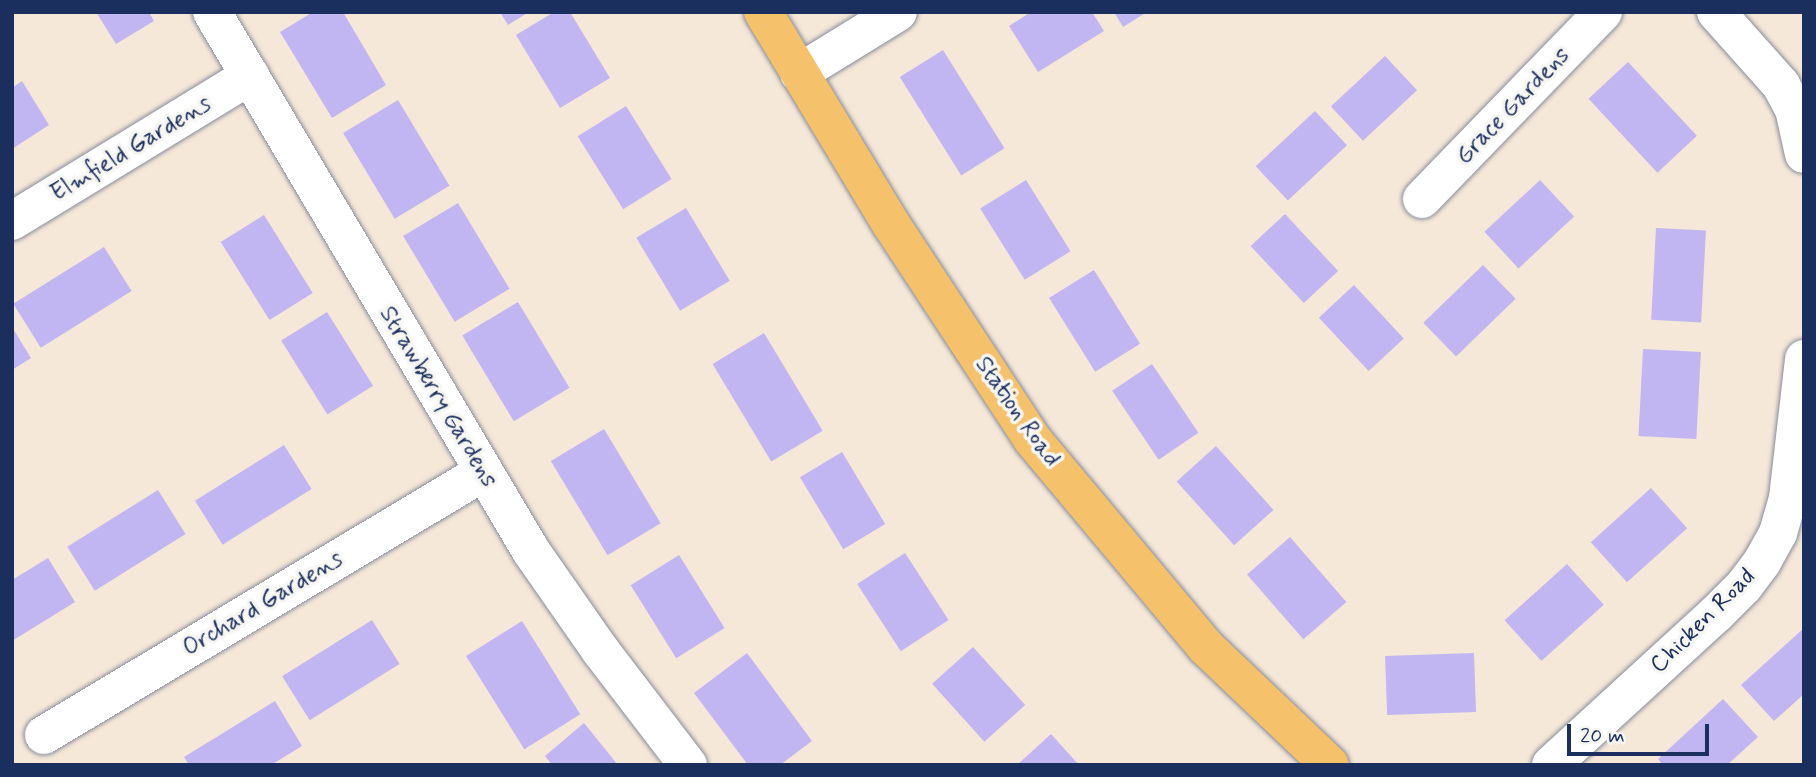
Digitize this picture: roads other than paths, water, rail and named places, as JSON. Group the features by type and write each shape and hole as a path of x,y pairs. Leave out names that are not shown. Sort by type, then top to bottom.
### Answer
{"main road":[{"name":"Station Road","path":"763,12 891,224 1032,439 1206,647 1330,765"}],"street":[{"name":"Strawberry Gardens","path":"212,12 482,473 531,551 600,650 688,765"},
{"path":"799,74 898,12"},
{"name":"Grace Gardens","path":"1422,199 1603,12"},
{"path":"1716,12 1781,85 1794,108 1804,154"},
{"name":"Elmfield Gardens","path":"12,221 250,76"},
{"name":"Chicken Road","path":"1551,765 1716,614 1744,586 1762,562 1778,533 1788,498 1804,359"},
{"name":"Orchard Gardens","path":"44,734 482,473"}]}
